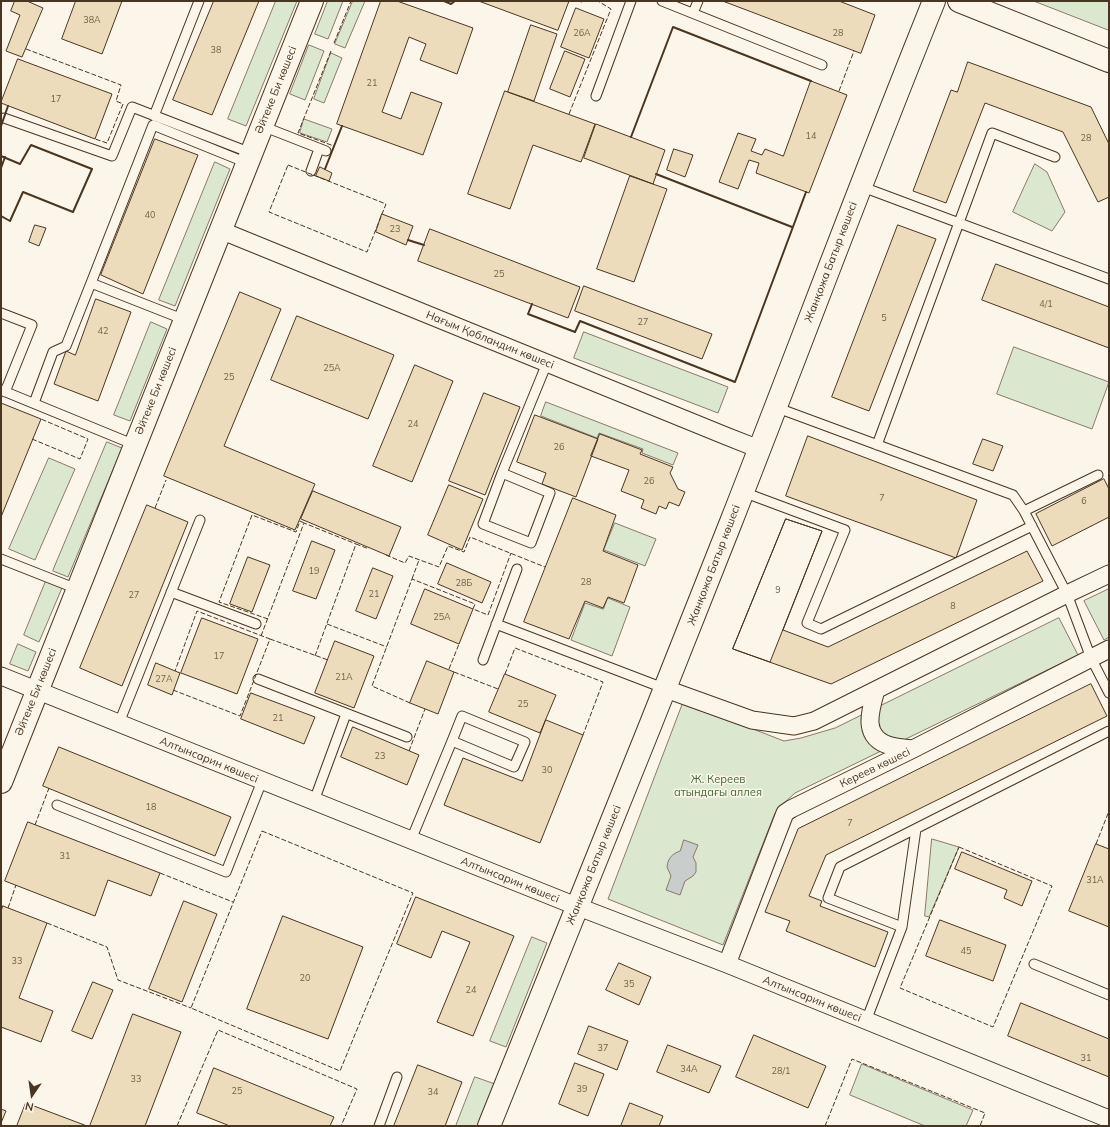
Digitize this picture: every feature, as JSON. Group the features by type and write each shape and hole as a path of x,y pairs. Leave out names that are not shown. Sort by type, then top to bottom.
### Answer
{"street":[{"name":"Әйтеке Би көшесі","path":"1,782 312,1"},
{"name":"Жанқожа Батыр көшесі","path":"489,1126 576,906 666,688 860,186 934,1"},
{"path":"959,1 1109,61"},
{"name":"Нағым Қобландин көшесі","path":"220,230 726,436 759,448"},
{"path":"666,688 752,720 794,726 814,721 1109,574"},
{"name":"Кереев көшесі","path":"727,964 785,813 1109,649"},
{"name":"Алтынсарин көшесі","path":"1,676 576,906 727,964 1109,1119"},
{"path":"876,690 869,721 872,733 882,742 891,746 913,749"}],"lane":[{"path":"154,116 199,1"},
{"path":"596,96 631,1"},
{"path":"662,1 822,64"},
{"path":"693,13 698,1"},
{"path":"4,118 112,156 132,107 249,158"},
{"path":"34,404 53,352 66,346 153,125 249,158"},
{"path":"262,126 323,150 311,171"},
{"path":"877,445 992,133 1055,157"},
{"path":"860,186 1109,279"},
{"path":"91,282 185,320"},
{"path":"1,313 32,325 3,391 135,445"},
{"path":"502,473 550,493 531,543 483,524 502,473 547,363"},
{"path":"775,407 1013,495 1024,511 1067,594 1091,658 1109,693"},
{"path":"1024,511 1098,475"},
{"path":"743,492 844,530 807,623 821,629 1032,526"},
{"path":"119,723 200,520"},
{"path":"1,559 77,589"},
{"path":"483,660 517,569"},
{"path":"171,592 256,624"},
{"path":"496,624 666,688"},
{"path":"258,679 407,737"},
{"path":"314,802 346,714"},
{"path":"411,840 462,716 525,742 514,767 452,741"},
{"path":"902,927 828,898 840,867 1109,731"},
{"path":"57,805 226,872 262,781"},
{"path":"866,1020 902,927 916,829"},
{"path":"1034,964 1109,995"},
{"path":"378,1126 397,1076"}],"green space":[{"path":"276,1 297,1 246,126 228,119"},
{"path":"328,1 343,1 328,39 315,34"},
{"path":"353,1 365,1 345,48 335,44"},
{"path":"1034,1 1109,1 1109,30"},
{"path":"309,45 324,51 305,100 290,94"},
{"path":"331,53 342,58 324,103 314,99"},
{"path":"304,119 332,129 327,142 300,133"},
{"path":"215,162 230,169 175,306 159,300"},
{"path":"1035,164 1047,172 1065,212 1052,231 1013,212"},
{"path":"151,322 167,329 130,421 114,415"},
{"path":"584,332 728,387 718,413 574,358"},
{"path":"1014,347 1109,382 1092,429 997,394"},
{"path":"546,402 678,453 673,465 642,453 643,449 599,433 597,438 541,416"},
{"path":"107,442 122,448 68,577 53,571"},
{"path":"49,458 75,469 35,560 9,549"},
{"path":"615,523 656,539 645,566 604,550"},
{"path":"46,581 62,588 39,642 24,635"},
{"path":"1109,589 1109,637 1104,640 1084,601"},
{"path":"608,598 630,607 612,656 571,640 585,603 603,609"},
{"name":"Ж. Кереев атындағы аллея","path":"1059,618 1078,655 795,793 784,803 775,813 723,945 608,899 683,702 784,741 801,738 835,728"},
{"path":"18,644 36,652 28,671 10,664"},
{"path":"932,839 959,847 929,917 925,916"},
{"path":"532,937 547,943 506,1047 490,1041"},
{"path":"862,1064 973,1110 966,1126 925,1126 850,1095"},
{"path":"475,1077 495,1084 478,1126 456,1126"}],"shaded area":[{"path":"684,840 698,845 693,857 696,863 696,872 685,881 680,895 666,890 671,876 667,867 668,861 671,857 680,851"}],"building":[{"path":"15,1 27,1 43,8 22,57 6,51 20,15 11,11"},
{"path":"76,1 122,1 102,54 62,39"},
{"path":"214,1 259,1 212,115 173,100"},
{"path":"381,1 397,1 473,28 457,74 420,60 426,44 409,37 382,112 401,119 411,92 442,103 423,155 337,124"},
{"path":"479,1 569,1 558,30"},
{"path":"723,1 839,1 875,15 861,53"},
{"path":"576,8 604,19 589,58 561,47"},
{"path":"531,25 557,34 534,101 508,92"},
{"path":"565,51 585,59 570,97 550,89"},
{"path":"18,59 112,94 95,139 1,103"},
{"path":"968,62 1091,107 1109,144 1109,197 1098,202 1063,132 985,103 946,203 913,191 951,90 957,92"},
{"path":"811,81 847,95 809,193 756,173 759,163 749,160 738,189 719,182 738,133 756,139 751,151 762,155 765,149 783,156"},
{"path":"505,91 595,124 581,162 533,145 510,209 468,194"},
{"path":"596,124 665,150 653,184 584,158"},
{"path":"155,139 198,155 143,294 101,275"},
{"path":"674,149 693,155 685,177 667,170"},
{"path":"320,167 332,173 329,181 316,176"},
{"path":"630,176 667,189 634,282 597,269"},
{"path":"382,214 413,226 406,245 376,232"},
{"path":"35,225 46,228 39,246 29,242"},
{"path":"898,225 936,239 869,411 832,397"},
{"path":"430,229 580,287 568,318 418,261"},
{"path":"996,264 1109,307 1109,348 982,300"},
{"path":"584,286 712,334 702,359 575,311"},
{"path":"240,292 281,309 224,446 315,484 295,530 164,476"},
{"path":"96,299 131,312 98,401 54,384 66,351 75,355"},
{"path":"297,316 394,355 368,419 271,380"},
{"path":"415,365 453,381 412,482 373,466"},
{"path":"484,393 520,407 485,495 449,481"},
{"path":"1,403 41,419 1,517"},
{"path":"535,415 598,439 576,497 542,484 546,473 517,462"},
{"path":"600,434 642,450 640,454 673,467 670,473 678,489 685,492 679,506 669,502 666,509 659,506 656,514 641,508 644,500 621,491 629,470 591,456"},
{"path":"808,436 977,500 956,558 786,496"},
{"path":"983,439 1003,446 993,471 973,464"},
{"path":"1104,479 1109,489 1109,517 1052,546 1036,514"},
{"path":"449,485 483,499 462,550 428,535"},
{"path":"313,491 401,527 389,556 301,519"},
{"path":"573,498 616,515 603,551 638,565 624,603 608,597 603,608 585,601 569,639 524,622"},
{"path":"147,505 188,522 122,686 80,668"},
{"path":"786,519 822,531 783,630 828,647 1027,551 1043,581 831,684 733,649"},
{"path":"786,519 822,531 770,662 733,649"},
{"path":"312,541 335,550 316,599 293,591"},
{"path":"248,557 270,565 252,612 230,604"},
{"path":"447,563 491,582 482,603 438,584"},
{"path":"373,568 393,576 376,619 356,611"},
{"path":"425,589 473,609 459,644 411,624"},
{"path":"202,618 258,639 237,694 181,673"},
{"path":"335,641 374,656 354,708 315,693"},
{"path":"427,661 454,672 438,714 410,703"},
{"path":"156,663 180,673 172,695 148,685"},
{"path":"505,674 556,695 540,733 489,712"},
{"path":"1091,684 1107,716 826,855 809,896 822,901 820,906 888,932 875,967 786,931 790,921 765,912 798,829"},
{"path":"251,693 315,717 304,744 241,719"},
{"path":"546,720 583,735 540,843 444,805 463,758 522,781"},
{"path":"353,727 419,755 407,785 341,757"},
{"path":"59,747 231,817 215,856 43,786"},
{"path":"28,822 160,873 151,896 108,880 95,916 5,881"},
{"path":"1096,844 1109,849 1109,927 1069,911"},
{"path":"962,852 1032,881 1022,906 1004,898 1007,890 955,869"},
{"path":"416,897 514,936 473,1036 437,1022 470,942 442,931 431,958 397,944"},
{"path":"184,901 217,914 182,1002 149,989"},
{"path":"3,906 47,923 19,998 53,1011 41,1042 1,1027 1,912"},
{"path":"283,916 363,947 328,1039 247,1009"},
{"path":"940,920 1006,945 993,981 926,956"},
{"path":"619,963 651,977 639,1005 606,990"},
{"path":"93,982 113,990 92,1039 72,1031"},
{"path":"1021,1003 1109,1039 1109,1077 1008,1036"},
{"path":"133,1014 181,1032 145,1126 90,1126"},
{"path":"589,1026 628,1041 617,1070 578,1054"},
{"path":"754,1035 826,1066 808,1108 736,1077"},
{"path":"668,1045 721,1066 709,1093 657,1072"},
{"path":"575,1063 604,1074 588,1116 559,1104"},
{"path":"418,1065 462,1082 445,1126 394,1126"},
{"path":"214,1068 334,1117 330,1126 230,1126 197,1113"},
{"path":"26,1103 87,1126 17,1126"},
{"path":"630,1103 663,1116 659,1126 621,1126"},
{"path":"1,1109 6,1111 1,1123"}],"fence":[{"path":"334,43 351,1"},
{"path":"578,1 583,1"},
{"path":"569,114 611,9 598,1"},
{"path":"26,49 121,85 116,101 123,104 107,143 95,139"},
{"path":"331,51 298,133 334,146"},
{"path":"839,91 854,51"},
{"path":"288,165 386,204 367,252 269,212 288,165"},
{"path":"32,439 80,459 88,439 41,419"},
{"path":"155,508 166,480"},
{"path":"268,619 219,602 252,515 296,532 300,521 304,523"},
{"path":"261,636 304,523 356,544"},
{"path":"386,555 405,563 409,556 439,567 448,546 464,552 470,537 545,567"},
{"path":"315,656 356,544 369,549"},
{"path":"410,703 372,686 412,579 475,604 473,609 488,615 511,553"},
{"path":"412,579 419,560"},
{"path":"173,690 240,716 270,639 197,611 175,671"},
{"path":"327,624 387,647"},
{"path":"270,639 328,660"},
{"path":"449,669 459,644"},
{"path":"505,674 515,648 603,682 583,735"},
{"path":"454,672 498,689"},
{"path":"409,751 425,709"},
{"path":"35,825 49,788"},
{"path":"1096,844 1109,811"},
{"path":"262,831 413,893 340,1071 191,1008 262,831"},
{"path":"959,847 1052,886 993,1027 900,988 959,847"},
{"path":"160,873 233,902"},
{"path":"8,908 16,885"},
{"path":"47,923 107,947 118,980 191,1008"},
{"path":"177,1126 218,1030 357,1089 341,1126"},
{"path":"825,1126 852,1059 985,1113 980,1126"}],"wall":[{"path":"444,1 451,4 455,1"},
{"path":"631,137 673,27 811,81"},
{"path":"1,126 8,106"},
{"path":"325,169 342,126"},
{"path":"1,156 20,164 31,145 92,169 73,212 23,192 10,221 1,216"},
{"path":"1,168 5,157"},
{"path":"656,174 792,227"},
{"path":"532,304 528,314 575,332 580,321 735,382 806,192"},
{"path":"408,240 424,245"}]}
